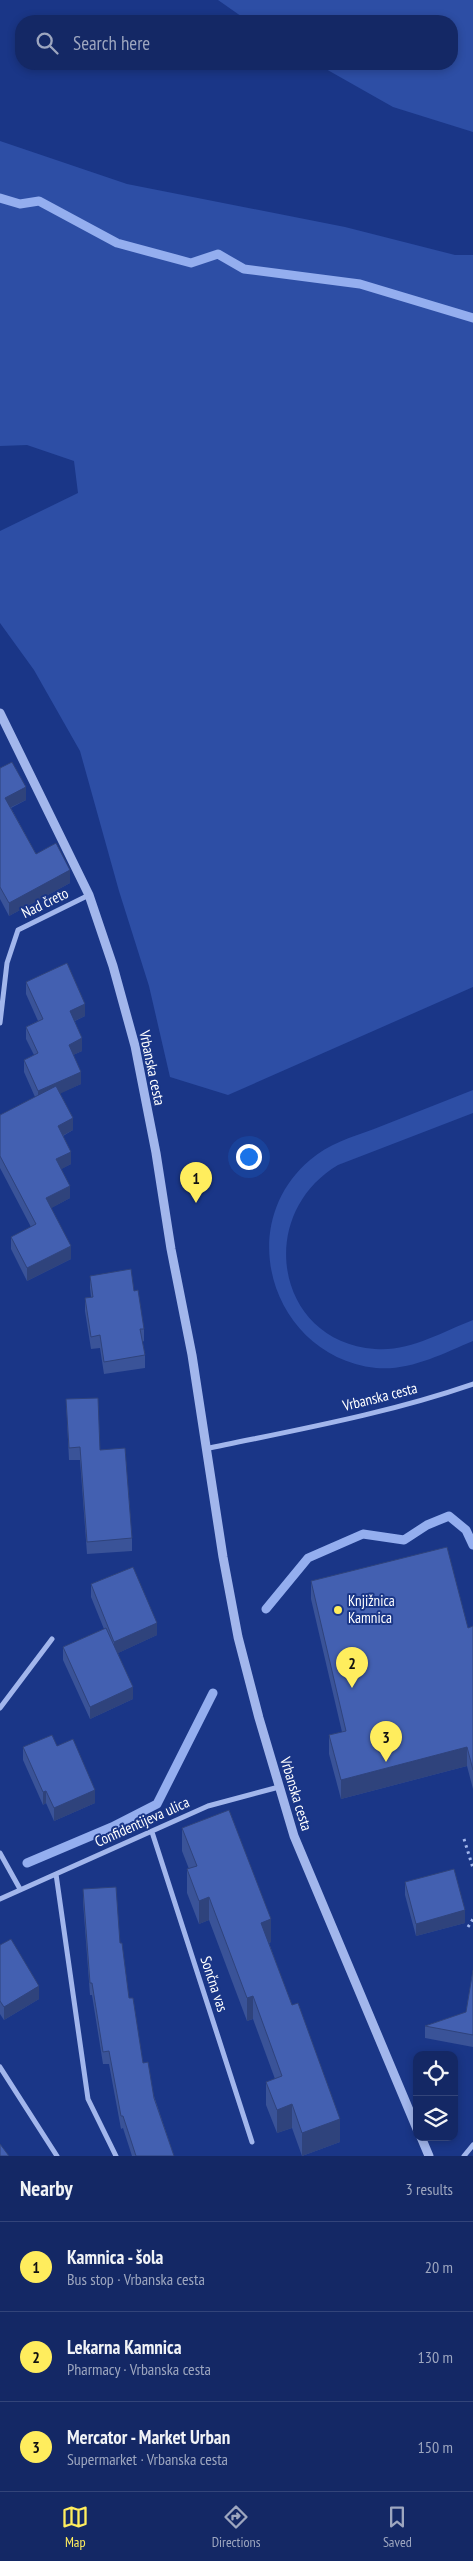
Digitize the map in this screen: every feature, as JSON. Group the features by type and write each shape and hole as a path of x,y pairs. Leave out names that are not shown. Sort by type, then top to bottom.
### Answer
{"street":[{"name":"Vrbanska cesta","path":"0,713 89,895 113,966 135,1046 192,1355 205,1449 238,1637 294,1836 413,2119"},
{"name":"Nad čreto","path":"0,1023 7,963 18,930 89,895"},
{"name":"Vrbanska cesta","path":"205,1449 330,1424 434,1398 473,1384"},
{"path":"0,1708 52,1639"},
{"name":"Confidentijeva ulica","path":"0,1899 208,1806 279,1787"},
{"name":"Sončna vas","path":"152,1832 252,2142"},
{"path":"0,1853 20,1889"},
{"path":"56,1874 88,2099 116,2156"},
{"path":"0,2068 57,2156"},
{"path":"422,2141 429,2156"},
{"path":"464,2156 473,2145"}],"path":[{"path":"464,1839 473,1868"},
{"path":"468,1927 473,1919"}],"shaded area":[{"path":"218,0 473,0 473,132 393,107 328,70 458,70 458,15 239,15"},
{"path":"0,141 127,184 345,227 455,255 473,255 473,987 228,1095 170,1077 149,986 119,891 80,751 34,670 0,623 0,531 78,493 74,461 27,445 0,446"},
{"path":"473,1090 473,1113 338,1165 311,1187 294,1214 287,1243 288,1273 298,1301 316,1324 342,1341 375,1349 388,1349 425,1340 473,1320 473,1341 438,1356 401,1367 376,1368 341,1359 312,1340 289,1315 275,1285 269,1252 273,1219 286,1188 310,1160 332,1145"}],"building":[{"path":"12,762 26,787 5,798 36,854 56,843 70,870 9,903 0,887 0,768"},
{"path":"67,963 85,1004 70,1011 82,1038 69,1045 81,1072 38,1091 24,1060 38,1053 26,1027 43,1019 26,982"},
{"path":"56,1086 73,1118 58,1126 71,1152 56,1159 70,1186 46,1198 71,1246 27,1268 11,1237 36,1224 0,1156 0,1115"},
{"path":"131,1269 134,1291 138,1290 144,1329 140,1329 145,1355 104,1362 100,1335 91,1337 85,1298 93,1297 90,1276"},
{"path":"98,1398 100,1450 125,1448 132,1538 87,1542 80,1447 69,1448 66,1399"},
{"path":"447,1547 468,1628 473,1626 473,1770 467,1747 341,1780 329,1735 346,1731 311,1581"},
{"path":"133,1567 157,1623 114,1642 91,1584"},
{"path":"106,1628 133,1687 90,1707 63,1647"},
{"path":"52,1735 57,1746 73,1739 95,1790 54,1808 46,1791 43,1792 23,1747"},
{"path":"229,1810 271,1919 261,1923 292,2005 298,2003 340,2119 302,2133 292,2104 277,2110 266,2082 282,2076 253,1996 247,1998 209,1897 199,1901 187,1869 197,1866 182,1828"},
{"path":"454,1869 465,1910 416,1924 405,1882"},
{"path":"116,1887 120,1943 122,1943 129,1998 133,1998 143,2063 148,2062 154,2098 174,2156 136,2156 123,2116 121,2116 109,2051 103,2052 92,1983 90,1983 83,1889"},
{"path":"11,1939 39,1986 4,2007 0,2001 0,1945"},
{"path":"473,1970 473,2035 425,2026 466,2012"},
{"path":"0,2144 9,2156 0,2156"}],"waterway":[{"path":"0,198 20,204 39,201 117,243 191,263 218,254 244,269 360,284 473,318"},
{"path":"266,1609 308,1558 363,1534 404,1540 427,1525 449,1516 466,1530 473,1545"},
{"path":"27,1863 112,1827 157,1804 213,1693"}],"place":[{"name":"Kamnica - šola","path":"196,1203"},
{"name":"Knjižnica Kamnica","path":"338,1610"},
{"name":"Lekarna Kamnica","path":"352,1688"},
{"name":"Mercator - Market Urban","path":"386,1762"}]}
